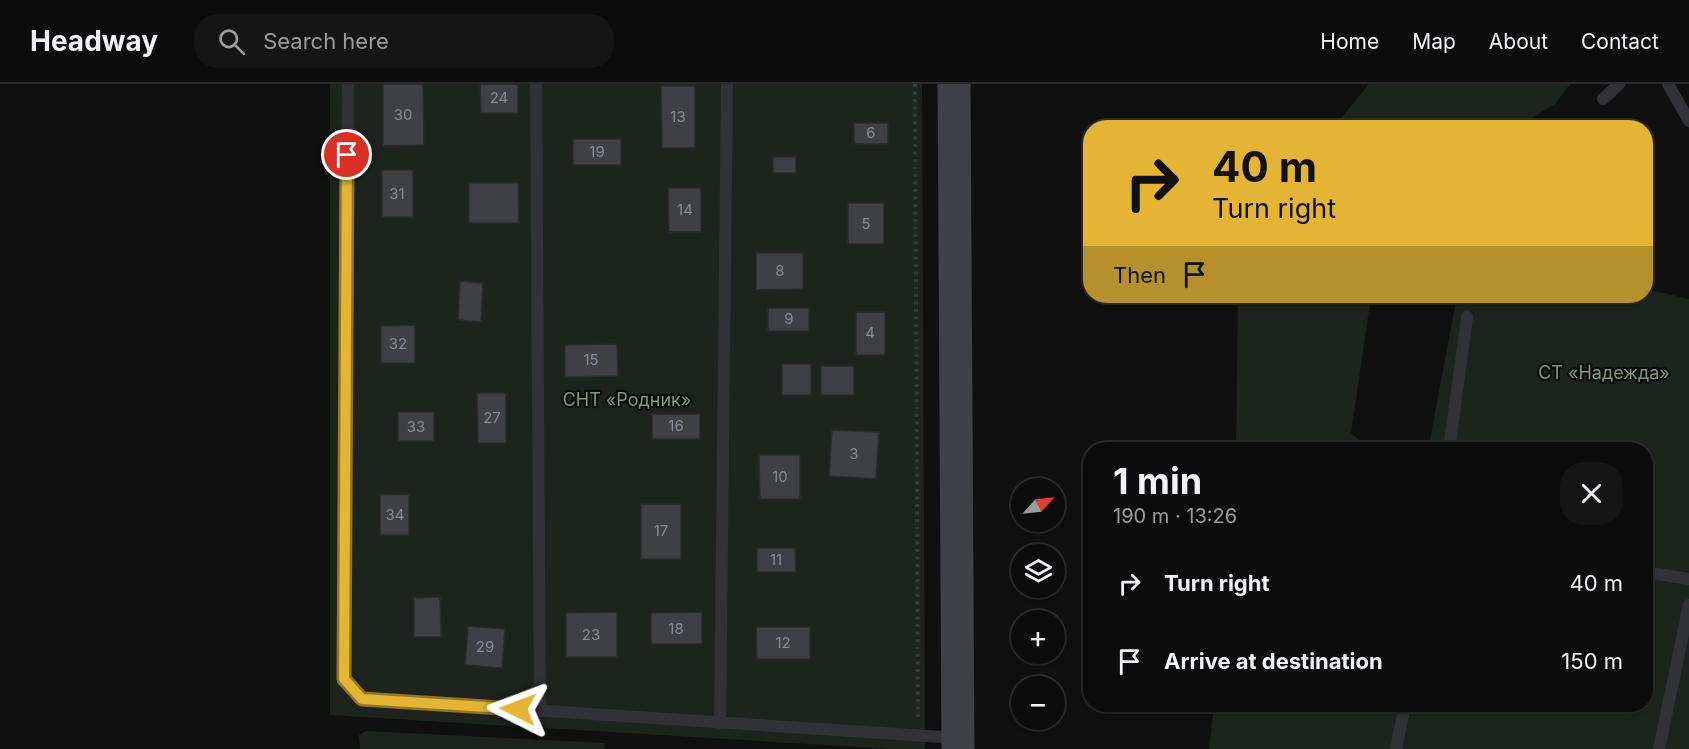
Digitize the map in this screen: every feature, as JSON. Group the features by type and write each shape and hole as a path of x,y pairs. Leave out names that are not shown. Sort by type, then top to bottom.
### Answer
{"street":[{"path":"954,84 958,744"}],"lane":[{"path":"348,84 344,679 362,699 918,736 958,744"},
{"path":"536,84 540,711"},
{"path":"720,723 727,84"},
{"path":"1603,99 1619,84"},
{"path":"1668,84 1689,121"},
{"path":"1450,442 1467,317"},
{"path":"1653,573 1689,579"},
{"path":"1659,749 1689,605"},
{"path":"1396,749 1404,712"}],"path":[{"path":"915,84 918,736"}],"green space":[{"name":"СНТ «Родник»","path":"330,84 922,84 925,749 891,749 330,715"},
{"path":"1369,84 1570,84 1555,104 1529,120 1340,120"},
{"name":"СТ «Надежда»","path":"1653,291 1689,299 1689,749 1209,749 1213,712 1653,712 1653,442 1430,442 1456,303 1653,303"},
{"path":"1238,303 1370,303 1351,433 1362,442 1236,442"},
{"path":"366,731 605,743 604,749 360,749 359,735"}],"building":[{"path":"383,84 423,84 424,145 383,146"},
{"path":"480,84 518,84 518,113 481,113"},
{"path":"661,86 695,86 695,148 662,148"},
{"path":"854,123 888,123 888,144 854,144"},
{"path":"573,139 621,139 621,165 573,165"},
{"path":"773,157 796,157 796,173 773,173"},
{"path":"382,170 413,170 413,217 382,217"},
{"path":"469,183 518,183 519,223 469,223"},
{"path":"668,188 701,188 701,232 669,232"},
{"path":"848,203 884,203 884,244 848,244"},
{"path":"756,253 803,253 803,289 756,290"},
{"path":"460,281 483,283 481,322 458,320"},
{"path":"768,308 809,308 809,331 768,331"},
{"path":"856,312 885,312 885,355 856,355"},
{"path":"415,325 415,363 381,363 381,326"},
{"path":"617,344 618,376 565,377 565,345"},
{"path":"782,364 811,364 811,395 782,395"},
{"path":"821,366 854,366 854,395 821,395"},
{"path":"477,393 506,393 506,443 478,443"},
{"path":"398,412 434,412 434,441 398,441"},
{"path":"652,414 700,414 700,439 652,439"},
{"path":"832,430 879,432 876,479 829,476"},
{"path":"759,455 800,455 800,499 760,499"},
{"path":"409,494 409,535 380,535 380,495"},
{"path":"641,504 681,504 681,559 641,559"},
{"path":"757,548 795,548 796,572 757,572"},
{"path":"440,597 441,637 414,637 414,598"},
{"path":"617,612 617,657 566,657 566,613"},
{"path":"702,612 702,644 651,644 651,613"},
{"path":"468,626 505,629 502,668 465,665"},
{"path":"756,627 810,627 810,659 757,659"}],"route":[{"path":"347,155 344,679 362,699 518,709"}]}
